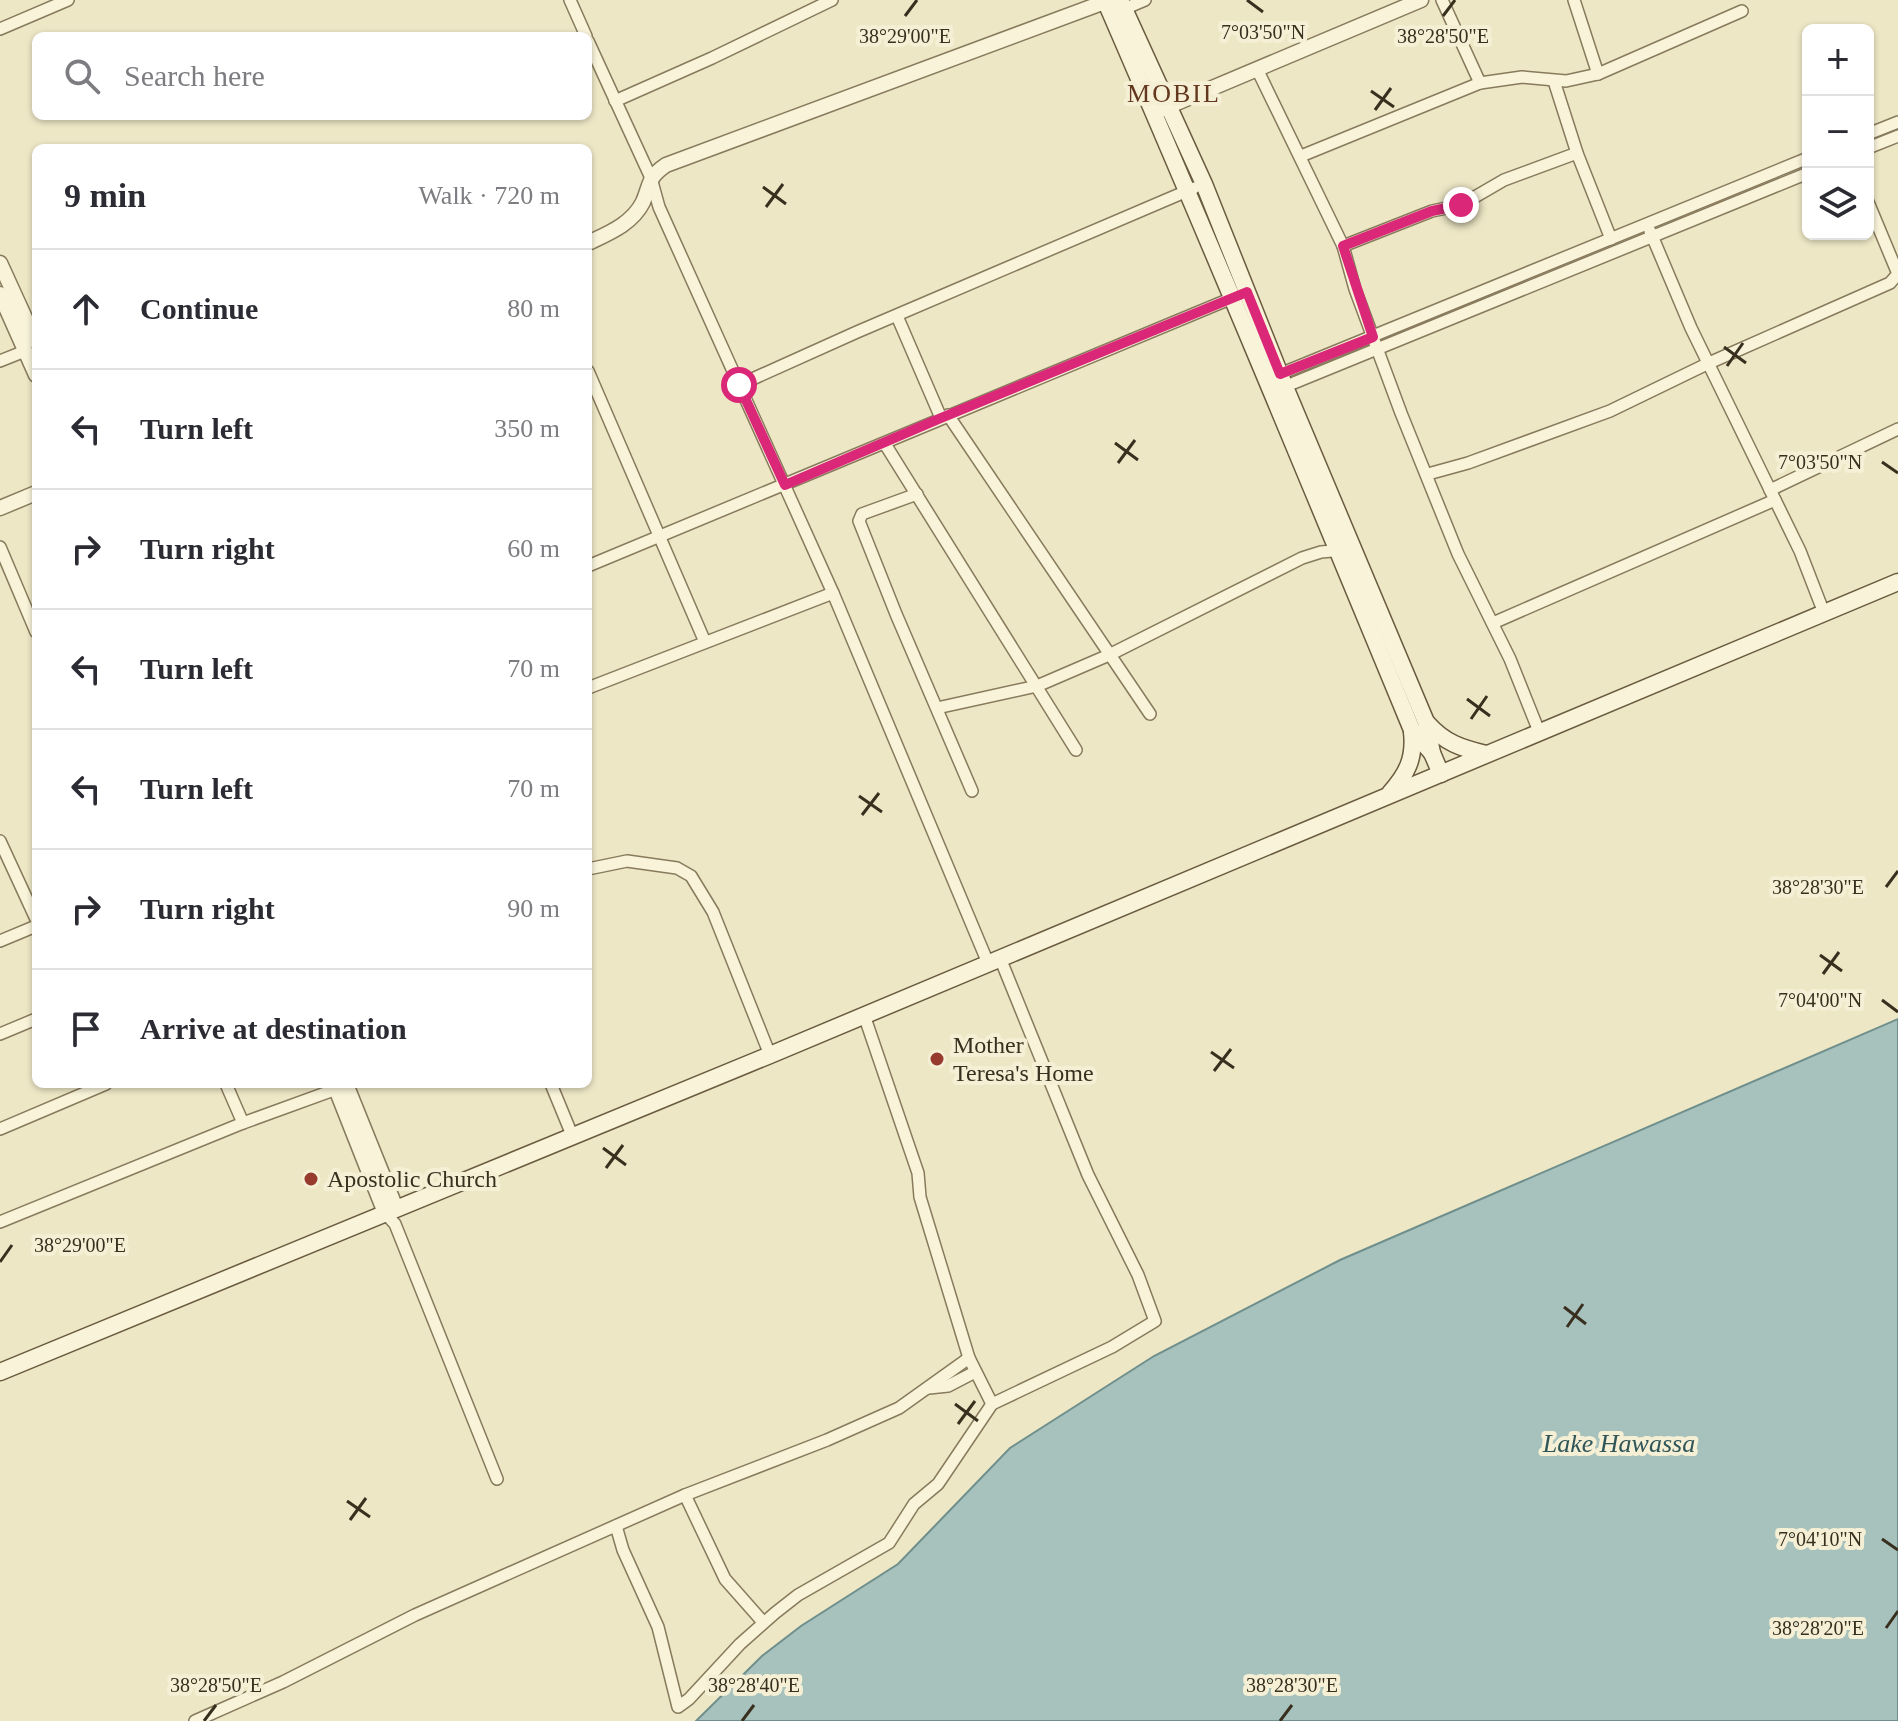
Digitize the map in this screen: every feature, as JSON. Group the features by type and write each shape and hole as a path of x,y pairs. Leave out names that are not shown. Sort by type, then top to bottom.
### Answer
{"main road":[{"path":"1113,2 1196,187 1275,383 1441,774"},
{"path":"0,1372 392,1215 572,1135 1540,734 1898,582"},
{"path":"1419,726 1456,746 1488,754"},
{"path":"1388,795 1410,765 1419,726"}],"street":[{"path":"0,29 68,0"},
{"path":"570,0 584,32"},
{"path":"615,101 726,52 832,0"},
{"path":"592,241 623,225 631,217 642,203 651,178 666,165 1113,2 1145,0"},
{"path":"1162,109 1421,0"},
{"path":"1442,0 1480,83"},
{"path":"1574,0 1598,74"},
{"path":"1301,156 1480,83 1522,77 1566,81 1598,74 1742,11"},
{"path":"592,50 1088,1175 1138,1275 1155,1321 1112,1347 992,1404 938,1484 914,1504 889,1543 798,1595 763,1622 678,1707 658,1627 623,1550 616,1526"},
{"path":"1257,69 1343,246 1401,413 1458,554 1528,699 1540,734"},
{"path":"1554,81 1577,153 1611,239"},
{"path":"1874,132 1898,122"},
{"path":"1874,146 1898,136"},
{"path":"1343,246 1432,211 1461,205 1504,180 1577,153"},
{"path":"1275,383 1373,337 1802,160"},
{"path":"1275,383 1378,350 1802,175"},
{"path":"739,385 1196,187"},
{"path":"1428,474 1468,463 1610,411 1709,363 1890,283 1898,274 1874,216"},
{"path":"1647,224 1709,363 1806,565 1824,613"},
{"path":"0,263 30,346"},
{"path":"0,294 30,346"},
{"path":"592,564 1240,294"},
{"path":"897,316 944,416 1150,714"},
{"path":"0,361 30,346"},
{"path":"592,381 705,642"},
{"path":"1493,623 1772,495 1898,429"},
{"path":"885,444 1076,750"},
{"path":"917,494 862,514 859,521 972,791"},
{"path":"0,508 32,495"},
{"path":"0,547 32,623"},
{"path":"937,708 1037,686 1109,655 1302,558 1346,549"},
{"path":"592,686 833,593"},
{"path":"1,848 32,911"},
{"path":"592,868 627,861 677,868 691,876 713,912 770,1055"},
{"path":"0,941 32,928"},
{"path":"864,1015 918,1173 920,1197 969,1358 992,1404"},
{"path":"0,1034 32,1021"},
{"path":"0,1129 97,1088"},
{"path":"228,1088 243,1123"},
{"path":"0,1222 334,1088"},
{"path":"343,1088 497,1479"},
{"path":"553,1088 572,1135"},
{"path":"195,1721 283,1682 415,1615 685,1495 899,1408 969,1358"},
{"path":"928,1388 948,1386 975,1372"},
{"path":"685,1495 725,1579 763,1622"}],"water":[{"name":"Lake Hawassa","path":"1898,1019 1898,1721 696,1721 762,1656 801,1626 898,1564 1010,1448 1154,1356 1340,1260"}],"place":[{"name":"Mother Teresa's Home","path":"937,1059"},
{"name":"Apostolic Church","path":"311,1179"}],"district":[{"name":"MOBIL","path":"1174,93"}],"route":[{"path":"739,385 785,485 1247,292 1280,374 1373,337 1343,246 1432,211 1461,205"}]}
